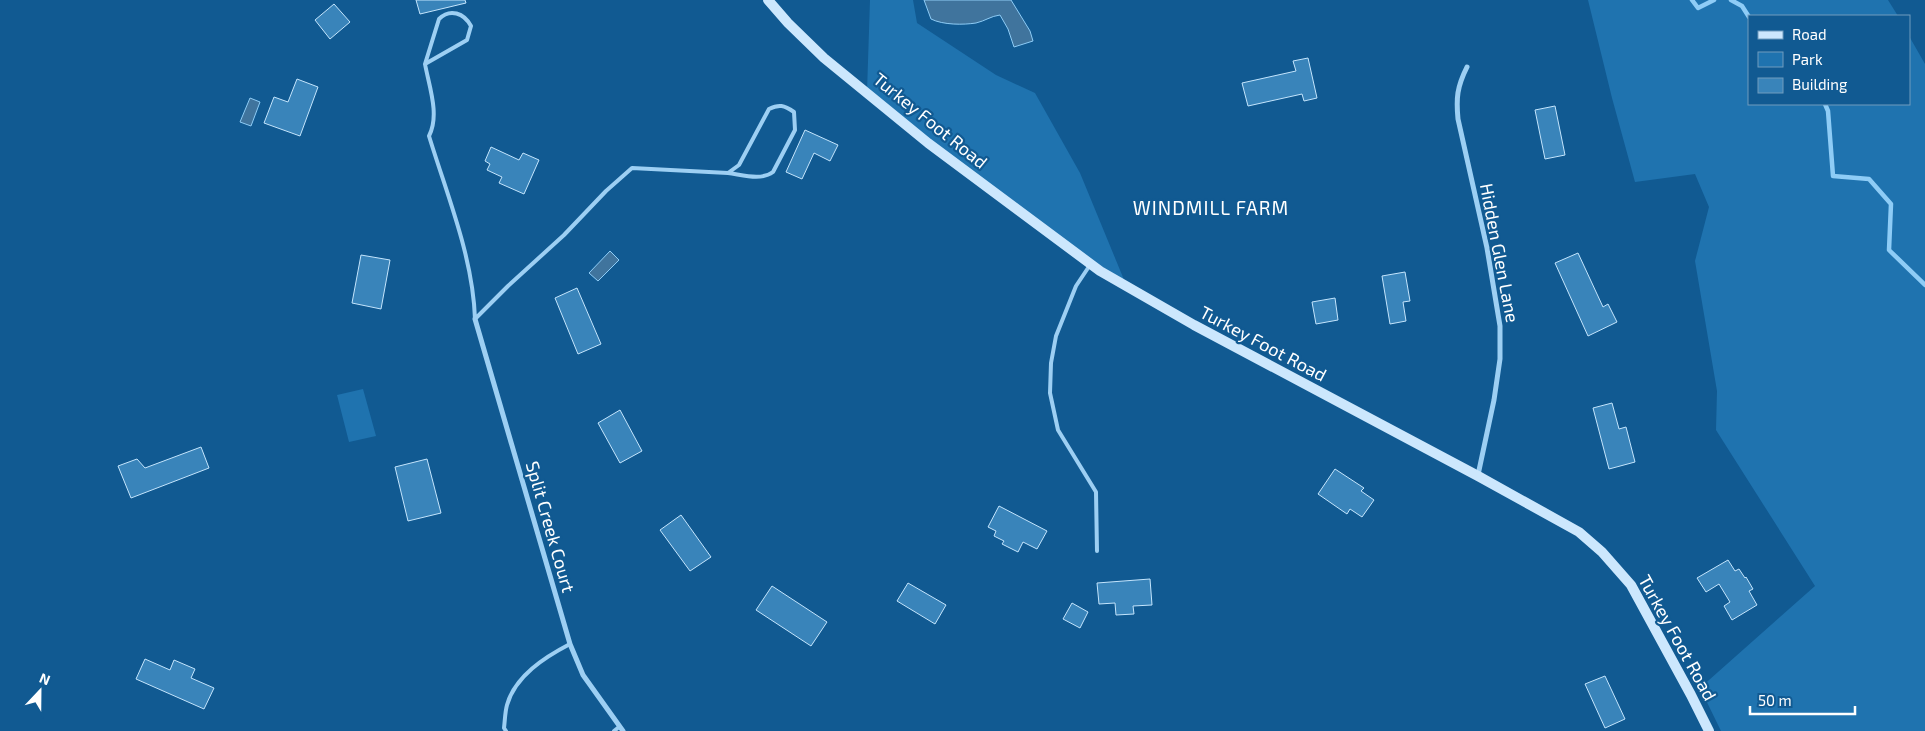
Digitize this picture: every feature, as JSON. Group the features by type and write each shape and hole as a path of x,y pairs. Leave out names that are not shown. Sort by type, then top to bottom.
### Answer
{"street":[{"name":"Turkey Foot Road","path":"768,0 788,23 824,58 928,143 1091,264 1194,326 1478,476 1578,532 1602,552 1631,584 1709,731"},
{"name":"Hidden Glen Lane","path":"1467,67 1460,82 1456,98 1458,120 1487,248 1500,326 1500,359 1494,400 1478,476"},
{"name":"Split Creek Court","path":"475,319 570,644 583,675 621,729"}],"lane":[{"path":"424,64 467,40 471,26 467,18 458,13 444,14 439,19 424,64 434,114 434,127 429,136 466,255 474,293 475,319"},
{"path":"475,319 632,168 728,173 753,177 768,176 773,172 795,130 794,112 785,106 776,105 769,109 739,165 728,173"},
{"path":"1091,264 1076,286 1056,336 1051,362 1050,393 1058,430 1096,492 1097,551"},
{"path":"506,731 504,728 507,704 515,688 533,668 551,654 570,644"},
{"path":"614,731 621,729"}],"green space":[{"path":"870,0 913,0 917,23 996,75 1035,93 1080,173 1127,287 867,92"},
{"path":"1588,0 1888,0 1897,15 1748,15 1748,105 1910,105 1910,38 1925,64 1925,731 1721,731 1700,688 1815,586 1716,430 1717,391 1695,261 1709,207 1695,174 1635,182"},
{"path":"363,389 376,436 349,442 337,395"}],"shaded area":[{"path":"924,0 1011,0 1030,31 1033,41 1014,47 1008,29 1000,15 971,24 953,24 936,21 931,19"},
{"path":"250,98 260,102 251,126 240,122"},
{"path":"610,251 619,260 598,281 589,273"}],"building":[{"path":"416,0 465,0 466,3 420,14"},
{"path":"334,4 350,22 330,39 315,20"},
{"path":"1308,58 1317,98 1304,101 1302,94 1248,106 1242,83 1296,71 1293,61"},
{"path":"297,79 318,87 300,136 264,123 274,97 288,102"},
{"path":"1555,106 1565,155 1545,159 1535,110"},
{"path":"805,130 838,145 830,161 814,153 802,179 786,172"},
{"path":"491,147 519,160 523,153 539,160 524,194 499,183 502,177 487,170 490,164 485,161"},
{"path":"1578,253 1603,307 1608,304 1617,322 1588,336 1555,263"},
{"path":"361,255 390,260 381,309 352,303"},
{"path":"1405,272 1410,301 1403,302 1406,321 1390,324 1382,276"},
{"path":"577,288 601,344 578,354 555,298"},
{"path":"1335,298 1338,320 1316,324 1312,302"},
{"path":"1612,403 1619,429 1626,427 1635,462 1609,469 1593,408"},
{"path":"620,410 642,451 620,463 598,423"},
{"path":"201,447 209,468 131,498 118,466 137,459 145,468"},
{"path":"427,459 441,513 408,521 395,467"},
{"path":"1335,469 1364,488 1361,491 1374,500 1362,517 1350,509 1347,514 1318,494"},
{"path":"999,506 1047,531 1037,549 1023,542 1018,552 1002,544 1004,541 994,536 996,531 988,527"},
{"path":"681,515 711,557 690,571 660,530"},
{"path":"1728,560 1735,571 1739,569 1746,577 1753,589 1749,591 1757,605 1732,620 1724,606 1730,602 1719,584 1706,592 1697,578"},
{"path":"1150,579 1152,605 1133,606 1134,614 1116,615 1115,603 1099,604 1097,583"},
{"path":"908,583 946,605 935,624 897,601"},
{"path":"772,586 827,622 811,646 756,610"},
{"path":"1072,603 1088,612 1080,628 1063,619"},
{"path":"145,659 170,670 174,660 195,669 191,678 214,688 204,709 136,679"},
{"path":"1605,676 1625,719 1605,728 1585,684"}],"waterway":[{"path":"1692,0 1698,8 1714,0"},
{"path":"1731,0 1742,6 1748,15"},
{"path":"1825,105 1828,111 1833,176 1869,179 1891,204 1889,250 1925,285"}],"district":[{"name":"WINDMILL FARM","path":"1211,208"}]}
